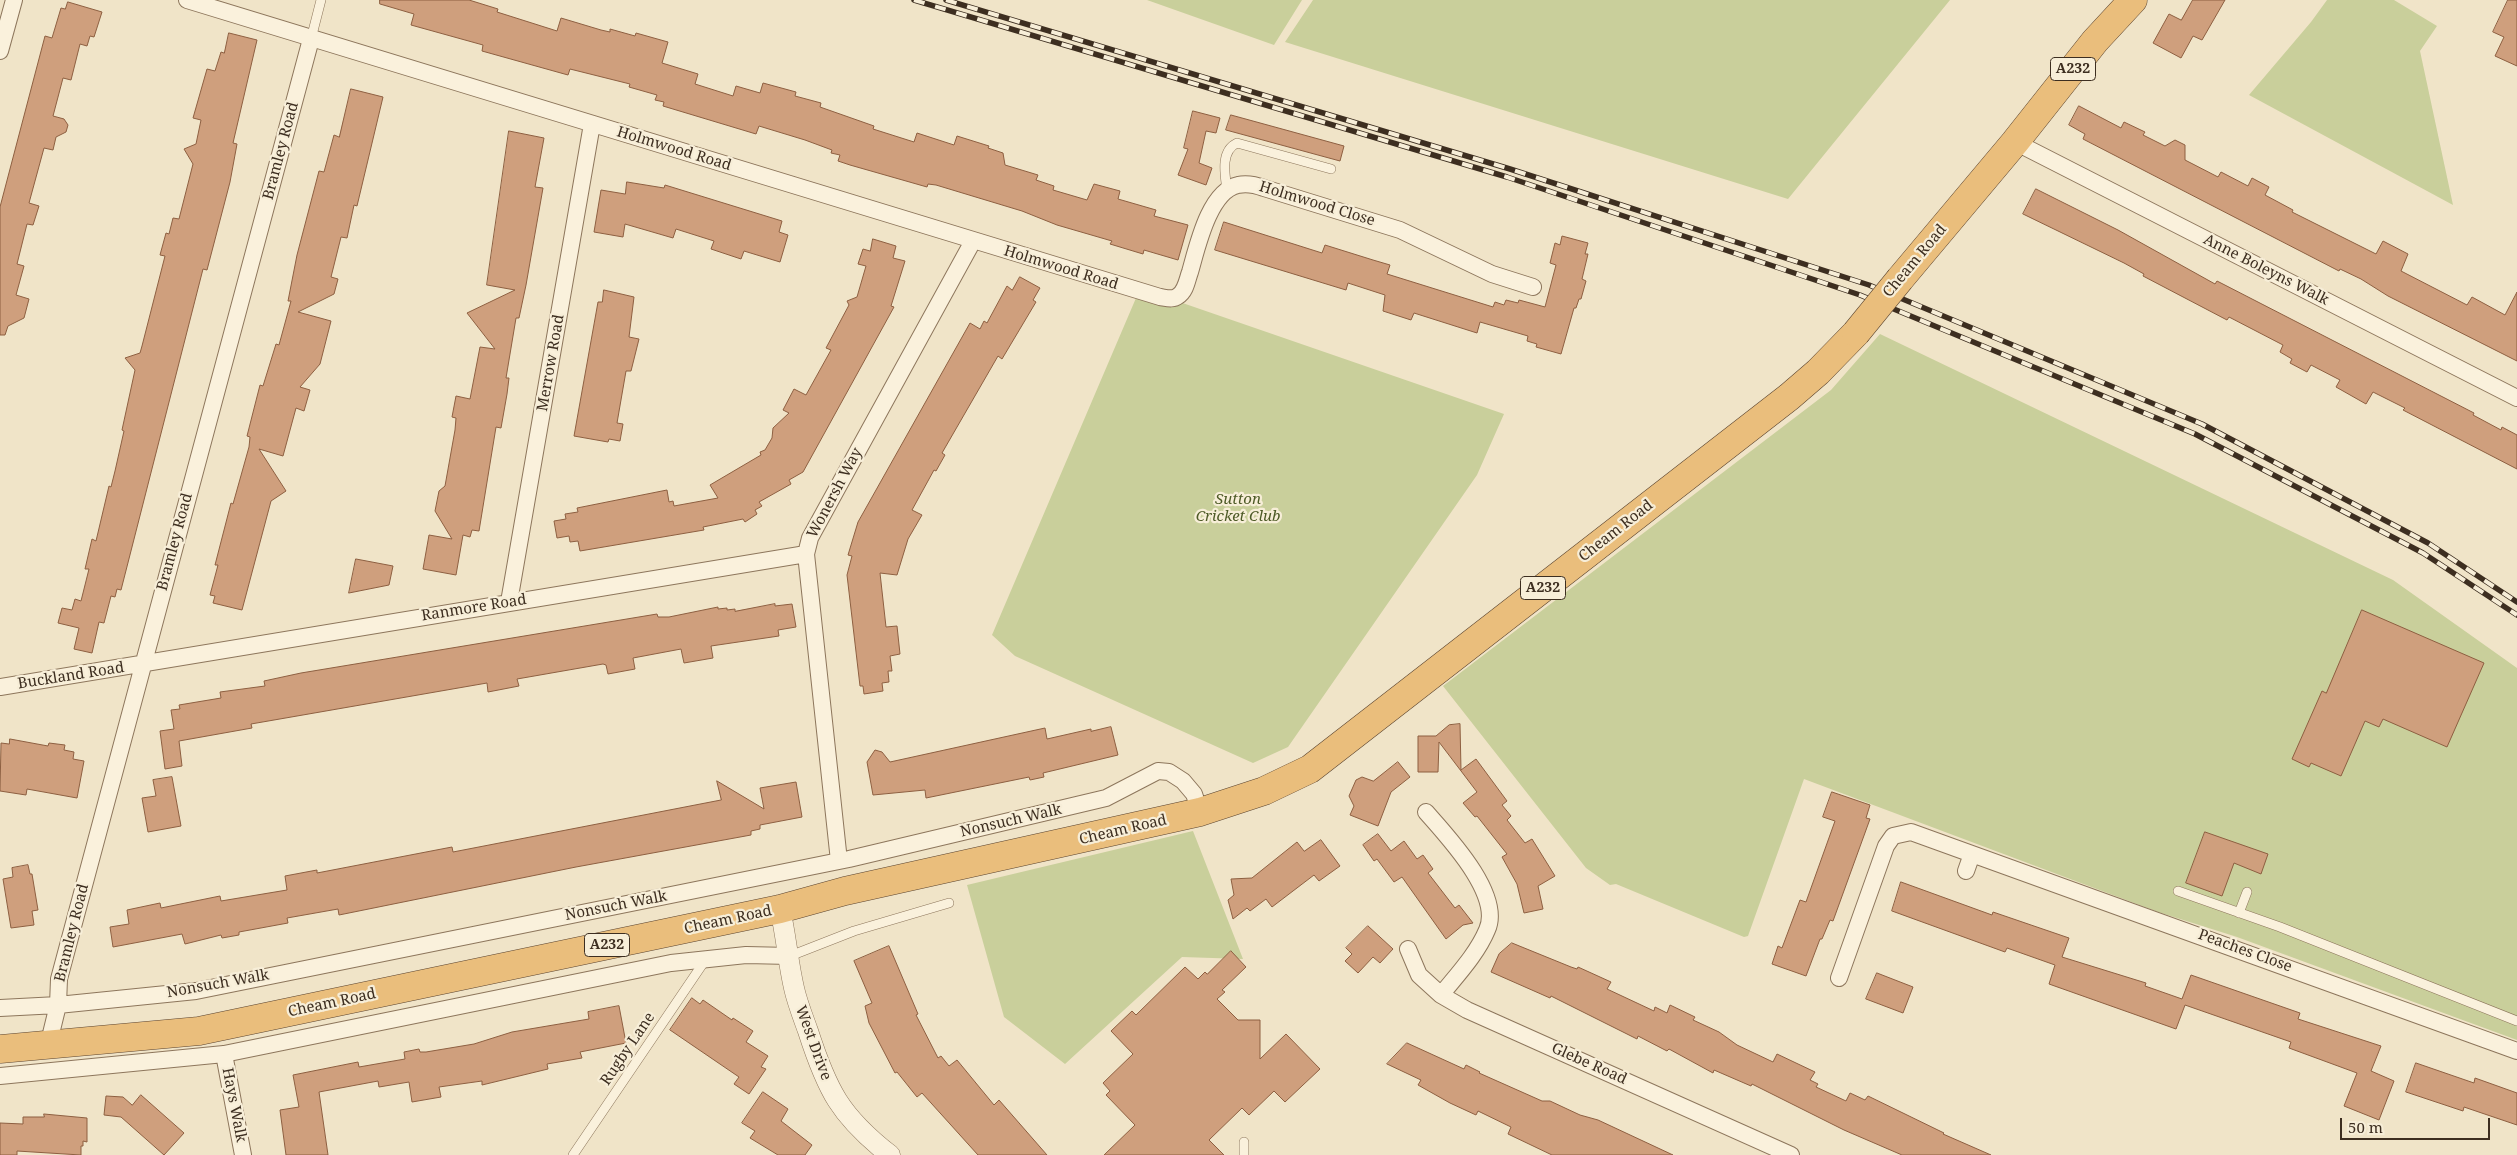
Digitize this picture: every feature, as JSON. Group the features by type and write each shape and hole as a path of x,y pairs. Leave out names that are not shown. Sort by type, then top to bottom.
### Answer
{"highway":[{"name":"A232","path":"2015,142 2088,50 2133,0"},
{"name":"Cheam Road","path":"0,1049 199,1031 780,909 845,892 1200,812 1264,790 1310,769 1789,397 1818,372 1856,333 2015,142"}],"street":[{"path":"0,51 14,0"},
{"name":"Holmwood Road","path":"187,0 1160,298 1171,299 1184,291 1206,222 1214,204 1227,190"},
{"name":"Bramley Road","path":"48,1046 58,1004 59,979 311,39"},
{"name":"Merrow Road","path":"509,602 592,124"},
{"name":"Anne Boleyns Walk","path":"2015,142 2517,398"},
{"name":"Holmwood Close","path":"1227,190 1237,184 1252,184 1400,230 1492,274 1533,287"},
{"name":"Wonersh Way","path":"839,861 806,554 810,538 973,241"},
{"name":"Ranmore Road","path":"142,664 806,554"},
{"name":"Buckland Road","path":"0,687 142,664"},
{"name":"Nonsuch Walk","path":"0,1008 196,991 839,861 1106,798 1122,792 1158,771 1169,772 1183,781 1194,794 1200,812"},
{"path":"1426,812 1448,837 1489,900 1488,928 1468,960 1441,995"},
{"name":"Peaches Close","path":"1839,978 1886,846 1893,836 1911,832 2517,1051"},
{"path":"1966,871 1972,854"},
{"name":"West Drive","path":"780,909 790,956 794,988 820,1069 834,1096 863,1134 890,1155"},
{"name":"Glebe Road","path":"1408,949 1419,975 1441,995 1466,1010 1791,1155"},
{"path":"0,1076 224,1054 671,963 706,958 768,954 790,956"},
{"name":"Hays Walk","path":"224,1054 243,1155"}],"lane":[{"path":"311,39 321,0"},
{"path":"1227,190 1225,161 1232,145 1236,143 1332,169"},
{"path":"2178,891 2517,1021"},
{"path":"2239,913 2247,892"},
{"path":"790,956 854,931 949,903"},
{"name":"Rugby Lane","path":"572,1155 706,958"},
{"path":"1244,1142 1244,1155"}],"green space":[{"path":"1147,0 1302,0 1274,45"},
{"path":"1313,0 1950,0 1788,199 1285,42"},
{"path":"2327,0 2394,0 2437,26 2420,51 2453,205 2249,95 2311,22"},
{"name":"Sutton Cricket Club","path":"1139,291 1171,299 1504,414 1477,475 1288,747 1253,763 1015,656 992,635"},
{"path":"1880,334 2393,580 2517,668 2517,1040 2237,937 2158,912 1804,779 1748,936 1744,937 1616,884 1610,885 1586,868 1443,686 1831,390"},
{"path":"1193,831 1243,959 1182,957 1065,1064 1004,1017 967,885"}],"building":[{"path":"380,0 469,0 498,9 497,12 557,31 561,18 610,32 610,29 635,36 636,33 668,42 662,63 698,74 695,84 733,96 736,86 760,93 763,83 796,92 795,96 821,103 820,107 874,126 873,129 914,142 917,133 954,145 957,136 989,146 988,148 1003,153 1005,165 1038,175 1036,180 1054,186 1053,190 1087,200 1094,184 1120,191 1118,199 1156,210 1154,216 1188,225 1178,260 1144,250 1143,254 1110,244 1112,241 936,185 928,184 927,187 850,165 838,161 840,155 831,153 832,150 759,126 756,134 663,106 664,102 655,100 657,95 629,87 630,84 570,69 568,75 482,51 483,45 411,25 414,14 380,4"},
{"path":"2193,0 2225,0 2202,40 2193,36 2181,58 2153,43 2169,14 2181,20"},
{"path":"2508,0 2517,0 2517,66 2495,56 2504,37 2493,32"},
{"path":"68,2 102,12 94,37 90,36 87,46 80,44 71,80 63,78 53,116 64,119 68,125 66,132 56,137 53,150 44,148 29,203 39,206 33,225 27,224 17,264 24,266 16,295 29,299 24,318 8,326 5,335 0,335 0,207 45,36 52,38 61,8 65,9"},
{"path":"229,33 257,40 233,143 237,144 230,182 207,270 203,269 121,590 117,589 115,597 111,596 104,623 99,622 92,653 74,649 79,628 58,623 62,608 72,610 75,599 81,601 89,569 85,569 92,539 96,541 124,431 122,430 135,370 125,358 140,353 165,256 160,255 166,233 169,234 173,218 179,219 193,164 184,149 196,144 201,120 193,118 207,69 215,71 221,52 224,53"},
{"path":"351,89 383,97 357,206 354,205 347,238 341,237 331,277 338,279 334,294 298,312 331,321 320,364 300,387 310,390 304,411 296,408 283,456 259,449 286,491 271,501 242,610 213,603 215,596 210,595 218,565 215,565 231,503 233,504 249,447 250,437 247,436 260,385 263,386 276,344 279,345 291,301 288,301 297,255 319,171 324,172 334,135 339,137"},
{"path":"2079,106 2121,128 2124,122 2145,132 2143,135 2165,146 2175,140 2185,145 2185,160 2218,177 2221,172 2248,186 2252,178 2269,187 2265,195 2293,210 2292,212 2376,254 2383,241 2408,254 2401,271 2467,305 2472,297 2505,315 2517,292 2517,361 2388,296 2361,279 2340,269 2339,271 2083,139 2085,134 2069,125"},
{"path":"1193,111 1220,118 1216,133 1206,131 1199,163 1212,168 1206,185 1178,175 1188,149 1184,148"},
{"path":"1231,115 1344,146 1340,161 1226,130"},
{"path":"509,131 544,138 535,187 543,188 526,285 519,318 516,318 506,378 509,378 501,428 496,427 479,531 472,530 470,537 463,535 456,575 423,569 429,535 452,539 435,511 439,491 445,486 455,430 456,418 452,417 456,396 470,399 480,347 495,349 467,313 515,290 487,285"},
{"path":"627,182 664,188 665,185 782,221 779,232 788,235 780,262 744,251 741,259 711,249 714,241 676,229 673,238 625,224 623,237 594,232 601,190 625,194"},
{"path":"2036,189 2118,230 2215,284 2217,281 2474,413 2473,415 2501,430 2502,427 2517,435 2517,469 2403,410 2405,408 2373,392 2366,404 2336,387 2340,380 2311,365 2307,372 2290,363 2292,359 2280,352 2283,345 2229,317 2227,320 2143,276 2144,274 2124,263 2023,214"},
{"path":"1224,222 1322,253 1325,245 1390,265 1387,274 1493,307 1495,302 1504,305 1506,300 1518,303 1519,300 1545,307 1556,265 1550,263 1555,243 1560,245 1562,236 1588,243 1585,254 1588,254 1582,279 1586,281 1581,299 1579,299 1576,308 1574,308 1561,354 1536,347 1537,344 1527,341 1528,336 1480,322 1477,333 1414,313 1411,320 1383,311 1385,295 1348,283 1346,290 1215,250"},
{"path":"873,239 896,246 893,258 905,261 891,306 894,307 803,472 789,480 791,484 759,502 762,506 755,510 757,514 745,522 743,519 703,527 704,530 580,551 578,541 570,542 569,536 557,538 554,521 566,519 565,514 578,512 577,508 667,490 669,502 673,501 674,506 718,498 710,485 761,455 760,452 765,450 772,438 773,428 789,413 783,410 794,389 806,395 831,350 826,348 849,305 847,301 857,297 866,266 858,264 863,249 870,251"},
{"path":"1020,277 1040,288 1033,300 1036,302 1002,359 998,356 942,453 945,455 936,471 934,470 912,510 922,515 908,539 897,575 880,573 886,627 897,626 900,654 890,656 892,671 888,671 889,682 882,683 883,691 864,694 863,686 860,686 847,575 852,556 848,555 858,522 970,323 980,329 984,321 987,323 1007,286 1012,290"},
{"path":"604,290 634,297 629,337 639,339 631,371 626,371 617,423 623,424 620,441 609,439 608,442 574,436 598,302 602,302"},
{"path":"356,559 393,566 389,585 349,593"},
{"path":"775,604 775,606 792,604 796,627 778,630 779,636 711,646 713,658 684,663 681,649 633,658 635,669 608,674 606,665 603,664 517,679 519,686 488,692 487,683 251,724 252,728 179,741 182,766 165,769 160,731 174,729 171,710 180,709 179,705 221,698 220,692 265,686 264,681 301,673 657,614 658,617 669,617 718,607 718,609 735,609 735,611"},
{"path":"2362,610 2484,663 2447,747 2383,719 2379,727 2365,721 2341,776 2311,763 2309,767 2292,759 2322,691 2326,693"},
{"path":"1460,724 1461,770 1476,759 1507,801 1502,805 1511,816 1507,820 1525,843 1532,839 1555,876 1538,886 1543,909 1524,913 1517,884 1502,857 1507,854 1477,816 1475,817 1463,803 1477,792 1439,742 1438,772 1418,772 1418,736 1436,736 1449,725"},
{"path":"1111,727 1118,755 1043,773 1044,777 1030,780 1029,777 926,798 925,790 873,795 867,762 875,750 882,752 890,762 1045,728 1047,739 1091,729 1091,731"},
{"path":"10,739 48,746 49,743 65,745 64,750 74,752 73,759 84,761 77,798 27,789 26,795 0,791 1,743 9,744"},
{"path":"1398,762 1410,777 1391,792 1378,826 1350,815 1354,806 1349,796 1356,780 1362,777 1373,781"},
{"path":"172,777 181,826 148,832 142,798 156,796 153,780"},
{"path":"717,781 764,809 760,788 796,782 802,817 760,825 760,829 751,831 751,835 576,867 339,915 338,909 287,918 288,923 239,932 239,935 222,938 221,935 185,944 182,934 113,947 110,927 129,924 127,910 160,903 161,908 220,896 221,901 287,890 285,876 317,870 317,873 452,847 453,852 721,800"},
{"path":"1832,792 1870,805 1866,818 1870,819 1833,921 1830,920 1822,939 1820,939 1806,976 1772,964 1778,946 1782,948 1800,900 1806,902 1835,821 1823,817"},
{"path":"2205,832 2268,854 2261,874 2234,863 2222,896 2186,883"},
{"path":"1378,834 1391,851 1404,841 1417,859 1423,855 1433,869 1428,873 1455,908 1459,905 1473,923 1463,925 1446,939 1402,877 1394,882 1377,859 1374,861 1363,845"},
{"path":"1321,840 1340,866 1319,881 1314,875 1272,907 1266,899 1250,911 1247,908 1233,919 1228,900 1234,895 1231,879 1252,878 1297,842 1304,851"},
{"path":"28,865 30,874 32,874 38,910 32,911 34,925 11,928 3,879 13,877 12,868"},
{"path":"1901,882 1992,915 1993,912 2069,938 2062,957 2146,983 2145,986 2182,999 2191,975 2300,1013 2298,1019 2381,1046 2371,1071 2394,1081 2379,1120 2344,1106 2357,1073 2289,1048 2291,1042 2185,1005 2176,1029 2049,984 2055,965 2007,948 2005,952 1892,911"},
{"path":"1368,926 1393,949 1380,963 1373,957 1358,973 1345,961 1352,954 1346,948"},
{"path":"1512,943 1571,967 1577,969 1578,967 1611,982 1607,989 1654,1011 1655,1007 1667,1013 1670,1005 1695,1017 1693,1020 1719,1032 1737,1045 1773,1062 1777,1054 1815,1072 1810,1080 1818,1084 1816,1087 1846,1101 1850,1093 1865,1100 1868,1096 1943,1134 1991,1155 1902,1155 1844,1130 1752,1084 1751,1086 1714,1070 1713,1073 1669,1049 1667,1051 1638,1036 1637,1039 1551,996 1550,998 1491,972 1499,954"},
{"path":"889,946 918,1014 916,1015 938,1058 941,1056 949,1066 957,1060 994,1105 999,1100 1047,1155 978,1155 922,1093 917,1097 897,1072 895,1073 869,1023 865,1006 872,1003 854,961"},
{"path":"1231,951 1246,967 1222,990 1225,992 1217,999 1238,1020 1260,1020 1260,1059 1286,1034 1320,1069 1285,1102 1274,1091 1249,1115 1242,1108 1209,1140 1224,1155 1104,1155 1135,1125 1106,1095 1110,1091 1103,1083 1133,1054 1111,1031 1132,1011 1136,1015 1185,967 1198,979 1205,972 1207,974"},
{"path":"1877,973 1913,987 1903,1013 1866,999"},
{"path":"692,998 700,1004 703,1000 732,1020 733,1018 753,1031 746,1042 768,1056 761,1067 766,1069 749,1094 734,1084 739,1077 670,1030"},
{"path":"619,1006 626,1043 580,1052 582,1058 547,1064 548,1069 482,1085 482,1081 439,1087 441,1097 412,1102 409,1082 379,1087 378,1081 319,1092 328,1155 286,1155 280,1110 299,1107 293,1075 358,1062 359,1067 405,1059 404,1052 419,1049 420,1052 426,1052 474,1044 512,1032 589,1019 588,1012"},
{"path":"1407,1043 1464,1069 1466,1065 1479,1073 1542,1101 1550,1101 1580,1115 1598,1120 1673,1155 1552,1155 1508,1134 1511,1127 1478,1111 1476,1115 1450,1103 1418,1085 1421,1080 1387,1064"},
{"path":"2416,1063 2474,1083 2475,1078 2517,1093 2517,1125 2464,1107 2463,1111 2406,1092"},
{"path":"763,1092 788,1109 781,1121 812,1145 805,1155 778,1155 750,1138 755,1131 742,1123"},
{"path":"141,1095 184,1133 164,1155 121,1117 104,1115 106,1096 123,1097 132,1105"},
{"path":"44,1114 87,1118 87,1142 83,1141 81,1155 17,1151 17,1155 0,1155 0,1123 23,1124 23,1117 44,1117"}],"railway":[{"path":"914,0 1507,177 1860,295 2195,434 2423,553 2517,615"},
{"path":"946,0 1510,169 1869,285 2202,424 2428,543 2517,602"}]}
